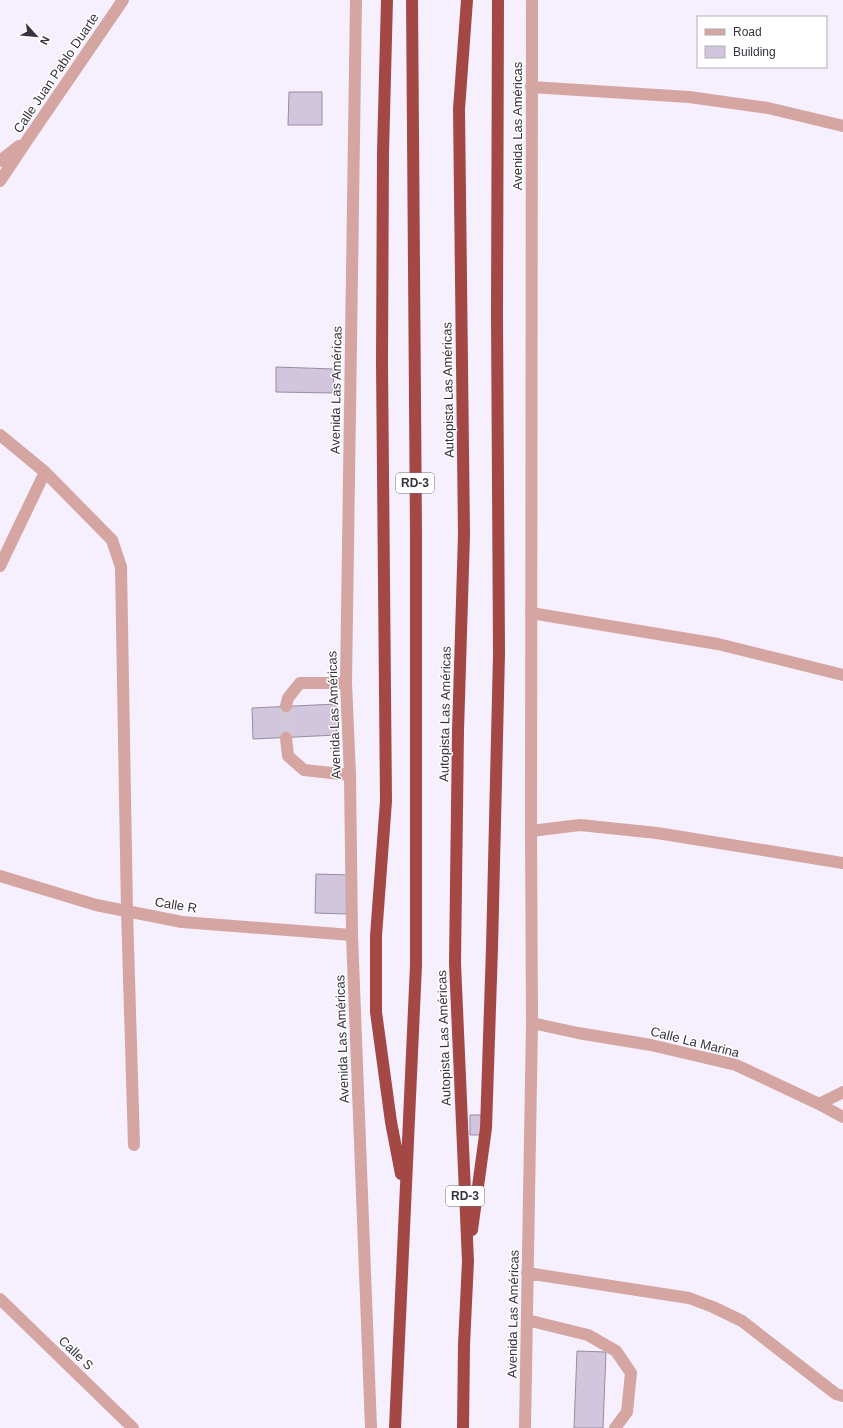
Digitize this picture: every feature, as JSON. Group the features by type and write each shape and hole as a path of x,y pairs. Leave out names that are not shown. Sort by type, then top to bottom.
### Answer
{"highway":[{"path":"386,0 383,152 382,347 386,801 376,936 376,1012 391,1122 405,1195"},
{"name":"Autopista Las Américas","path":"395,1428 416,965 416,525 412,0"},
{"name":"Autopista Las Américas","path":"463,1428 464,1344 468,1261 455,964 458,731 464,535 459,109 468,0"},
{"path":"468,1261 486,1128 493,932 499,654 497,322 498,0"}],"street":[{"name":"Calle Juan Pablo Duarte","path":"0,181 123,0"},
{"name":"Avenida Las Américas","path":"356,0 346,683 350,775 352,935 371,1428"},
{"name":"Avenida Las Américas","path":"524,1428 532,1023 532,0"},
{"path":"531,87 689,97 768,108 843,126"},
{"path":"0,161 28,139"},
{"path":"0,435 44,472 112,540 121,567 127,911 134,1144"},
{"path":"0,566 44,472"},
{"path":"531,613 718,644 843,675"},
{"path":"286,706 288,698 300,683 346,683"},
{"path":"286,738 288,756 304,770 350,775"},
{"path":"531,831 580,825 657,833 843,863"},
{"name":"Calle R","path":"0,876 96,905 182,922 352,935"},
{"name":"Calle La Marina","path":"532,1023 578,1033 651,1045 736,1065 819,1104 843,1117"},
{"path":"819,1104 843,1092"},
{"path":"527,1274 689,1298 713,1307 742,1321 841,1398"},
{"name":"Calle S","path":"0,1299 133,1428"},
{"path":"526,1320 588,1335 616,1351 631,1373 627,1412 615,1428"}],"building":[{"path":"289,92 322,92 322,125 288,125"},
{"path":"276,367 334,369 333,393 276,392"},
{"path":"336,704 337,735 253,739 252,708"},
{"path":"316,874 350,875 348,914 315,913"},
{"path":"470,1115 484,1115 484,1135 470,1135"},
{"path":"577,1351 606,1352 603,1428 574,1428"}],"tunnel":[{"path":"286,706 286,738"}]}
